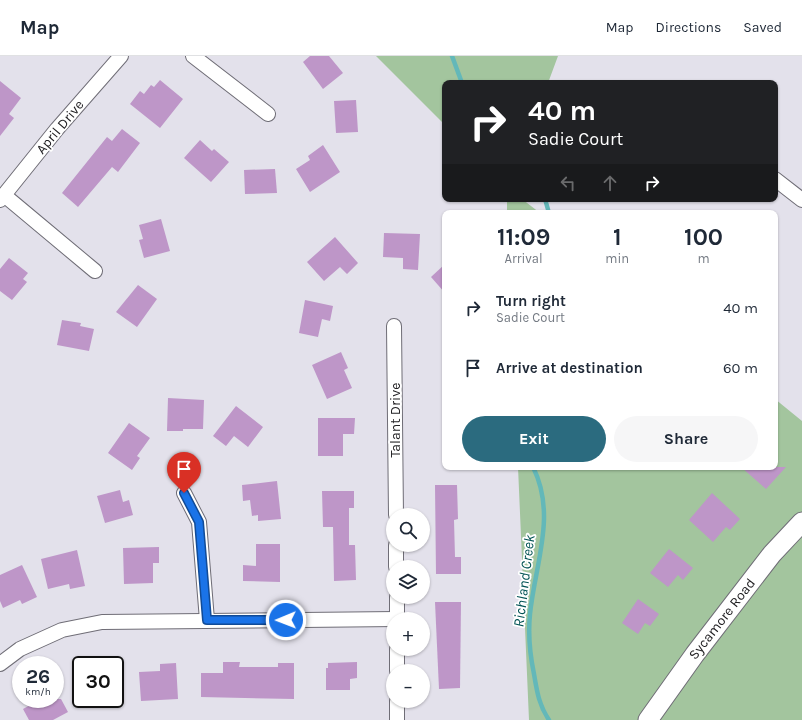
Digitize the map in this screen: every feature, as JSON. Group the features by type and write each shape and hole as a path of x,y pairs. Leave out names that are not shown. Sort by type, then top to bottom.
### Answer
{"street":[{"name":"April Drive","path":"2,198 57,129 121,56"},
{"path":"193,56 268,114"},
{"path":"778,181 802,200"},
{"path":"2,198 95,271"},
{"name":"Talant Drive","path":"394,326 396,508"},
{"path":"184,493 199,522 207,620"},
{"name":"Sycamore Road","path":"653,712 695,654 772,554 802,522"},
{"path":"0,664 20,649 62,630 102,622 386,619"},
{"path":"397,708 397,720"}],"green space":[{"path":"376,56 558,56 549,80 442,80 442,122"},
{"path":"507,202 526,202 536,210 507,210"},
{"path":"778,401 802,421 802,720 529,720 518,470 778,470"}],"building":[{"path":"310,56 329,56 343,73 323,89 303,62"},
{"path":"160,80 183,99 160,128 130,104 140,91 144,94 151,85 154,87"},
{"path":"0,81 21,98 9,114 14,118 0,136"},
{"path":"356,100 358,132 336,133 334,101"},
{"path":"122,129 140,143 118,172 112,167 78,207 62,193 107,137 112,141"},
{"path":"200,140 212,151 214,149 229,162 211,182 184,158"},
{"path":"323,145 340,172 310,192 296,169 310,160 308,156"},
{"path":"275,169 277,193 245,194 244,170"},
{"path":"161,219 170,251 144,258 139,240 143,239 139,225"},
{"path":"384,233 420,234 418,270 403,269 403,258 383,257"},
{"path":"335,237 358,263 347,274 340,267 324,281 307,262"},
{"path":"9,258 28,273 23,279 27,282 12,300 0,291 0,269"},
{"path":"442,267 442,290 431,277"},
{"path":"138,285 157,299 137,327 116,312"},
{"path":"305,300 333,306 330,321 322,319 318,337 299,333"},
{"path":"62,320 81,323 80,326 94,329 89,351 57,345"},
{"path":"341,352 348,368 344,370 352,388 327,399 312,365"},
{"path":"168,398 204,400 203,429 167,431"},
{"path":"236,406 263,427 248,447 234,436 226,446 213,436"},
{"path":"318,418 355,418 354,434 343,434 343,456 318,456"},
{"path":"129,423 150,438 137,456 140,458 132,470 108,453"},
{"path":"778,467 786,467 766,489 744,470 778,470"},
{"path":"277,481 281,519 258,521 258,515 252,516 250,500 243,501 242,485"},
{"path":"435,485 457,485 458,519 454,520 455,557 461,557 461,574 436,574"},
{"path":"120,490 123,502 129,500 133,515 105,523 97,496"},
{"path":"322,491 354,491 354,508 349,508 349,545 355,545 356,580 334,581 333,527 323,527"},
{"path":"712,493 740,519 730,530 726,527 713,542 689,520"},
{"path":"256,544 280,544 280,582 243,581 243,565 256,566"},
{"path":"159,547 159,563 153,563 153,583 124,584 123,548"},
{"path":"669,549 693,568 683,580 678,575 668,587 650,573"},
{"path":"77,550 85,586 70,589 69,584 48,589 41,559"},
{"path":"22,565 37,597 22,604 20,600 3,608 0,601 0,575"},
{"path":"638,599 659,614 650,626 645,623 638,634 622,623"},
{"path":"435,602 461,602 460,688 439,689"},
{"path":"223,662 240,662 239,667 278,667 278,663 294,663 294,699 201,697 201,673 223,673"},
{"path":"357,662 357,678 350,679 350,690 326,690 326,668 328,668 328,663"},
{"path":"176,663 178,699 141,701 139,672 160,671 160,664"},
{"path":"64,705 68,712 53,720 29,720 23,709 64,708"}],"waterway":[{"name":"Richland Creek","path":"452,56 461,80"},
{"name":"Richland Creek","path":"546,202 548,210"},
{"name":"Richland Creek","path":"534,470 540,485 544,521 529,629 531,659 537,693 549,720"}],"route":[{"path":"184,493 199,522 207,620 286,620"}]}
